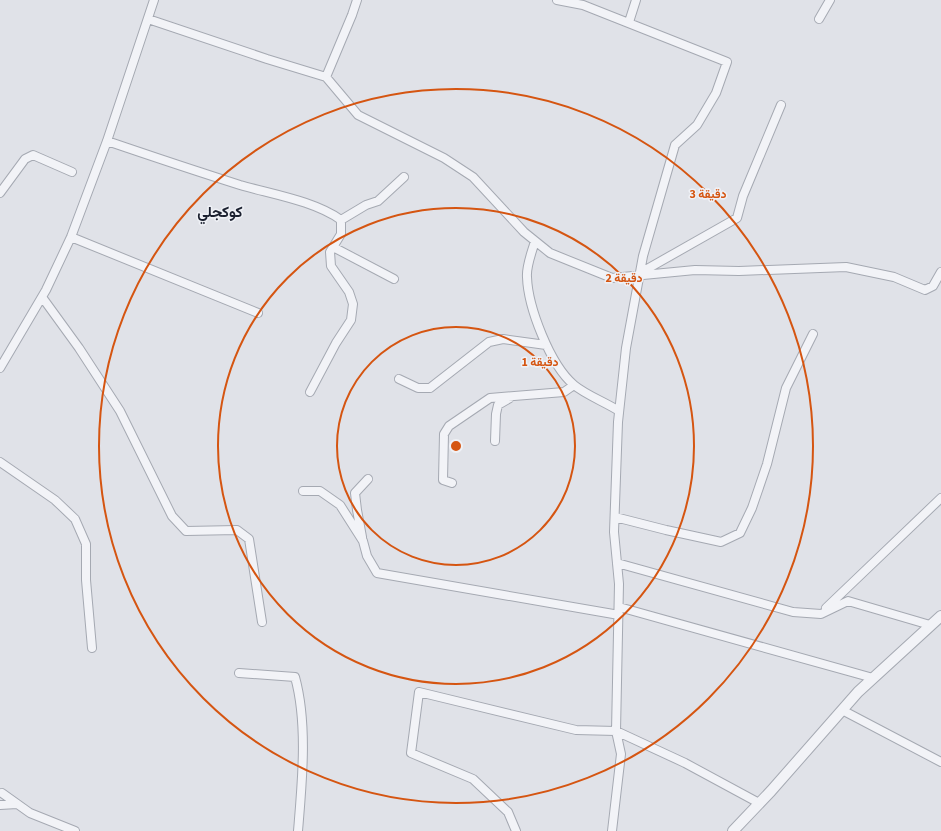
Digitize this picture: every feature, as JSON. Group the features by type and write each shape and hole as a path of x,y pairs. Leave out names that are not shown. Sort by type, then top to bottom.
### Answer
{"street":[{"path":"0,368 42,297 71,237 107,141 154,0"},
{"path":"326,77 352,16 357,0"},
{"path":"557,0 583,5 727,62 716,93 697,124 675,145 639,274 626,348 619,411 614,532 619,611 616,732 621,754 612,831"},
{"path":"629,22 636,0"},
{"path":"819,19 830,0"},
{"path":"148,19 326,77 358,115 444,158 473,177 535,241 550,253 612,278 639,274 695,270 846,267 894,277 925,290 933,286 941,272"},
{"path":"639,274 737,218 743,196 781,105"},
{"path":"107,141 209,175 310,205 333,214 341,220"},
{"path":"0,194 25,159 33,155 72,172"},
{"path":"341,220 366,205 378,201 404,177"},
{"path":"310,392 336,343 351,320 353,304 349,292 331,266 330,252 341,234 341,220"},
{"path":"71,237 258,313"},
{"path":"535,241 526,276 532,305 546,345 560,369 574,385 619,411"},
{"path":"333,247 394,279"},
{"path":"42,297 79,348 120,411 172,516 186,530 237,530 249,539 262,622"},
{"path":"615,517 721,542 740,533 752,508 767,464 786,388 813,334"},
{"path":"399,379 418,388 430,388 490,342 503,339 546,345"},
{"path":"452,483 443,480 444,434 449,426 490,398 564,392 574,385"},
{"path":"495,441 496,414 498,405 510,397"},
{"path":"0,462 55,500 75,519 86,544 86,580 92,648"},
{"path":"368,479 355,493 356,510 367,556 377,573 619,611 873,678"},
{"path":"303,491 320,491 340,505 364,541"},
{"path":"821,614 941,498"},
{"path":"617,563 793,612 821,614 848,601 930,625"},
{"path":"732,831 873,678 941,616"},
{"path":"239,673 295,677 300,695 302,735 298,831"},
{"path":"516,831 508,812 473,779 411,753 419,692 576,730 616,732 685,763 759,803"},
{"path":"842,710 941,762"},
{"path":"2,793 30,813 75,831"},
{"path":"0,805 17,804"}],"district":[{"name":"كوكجلي","path":"220,212"}]}
